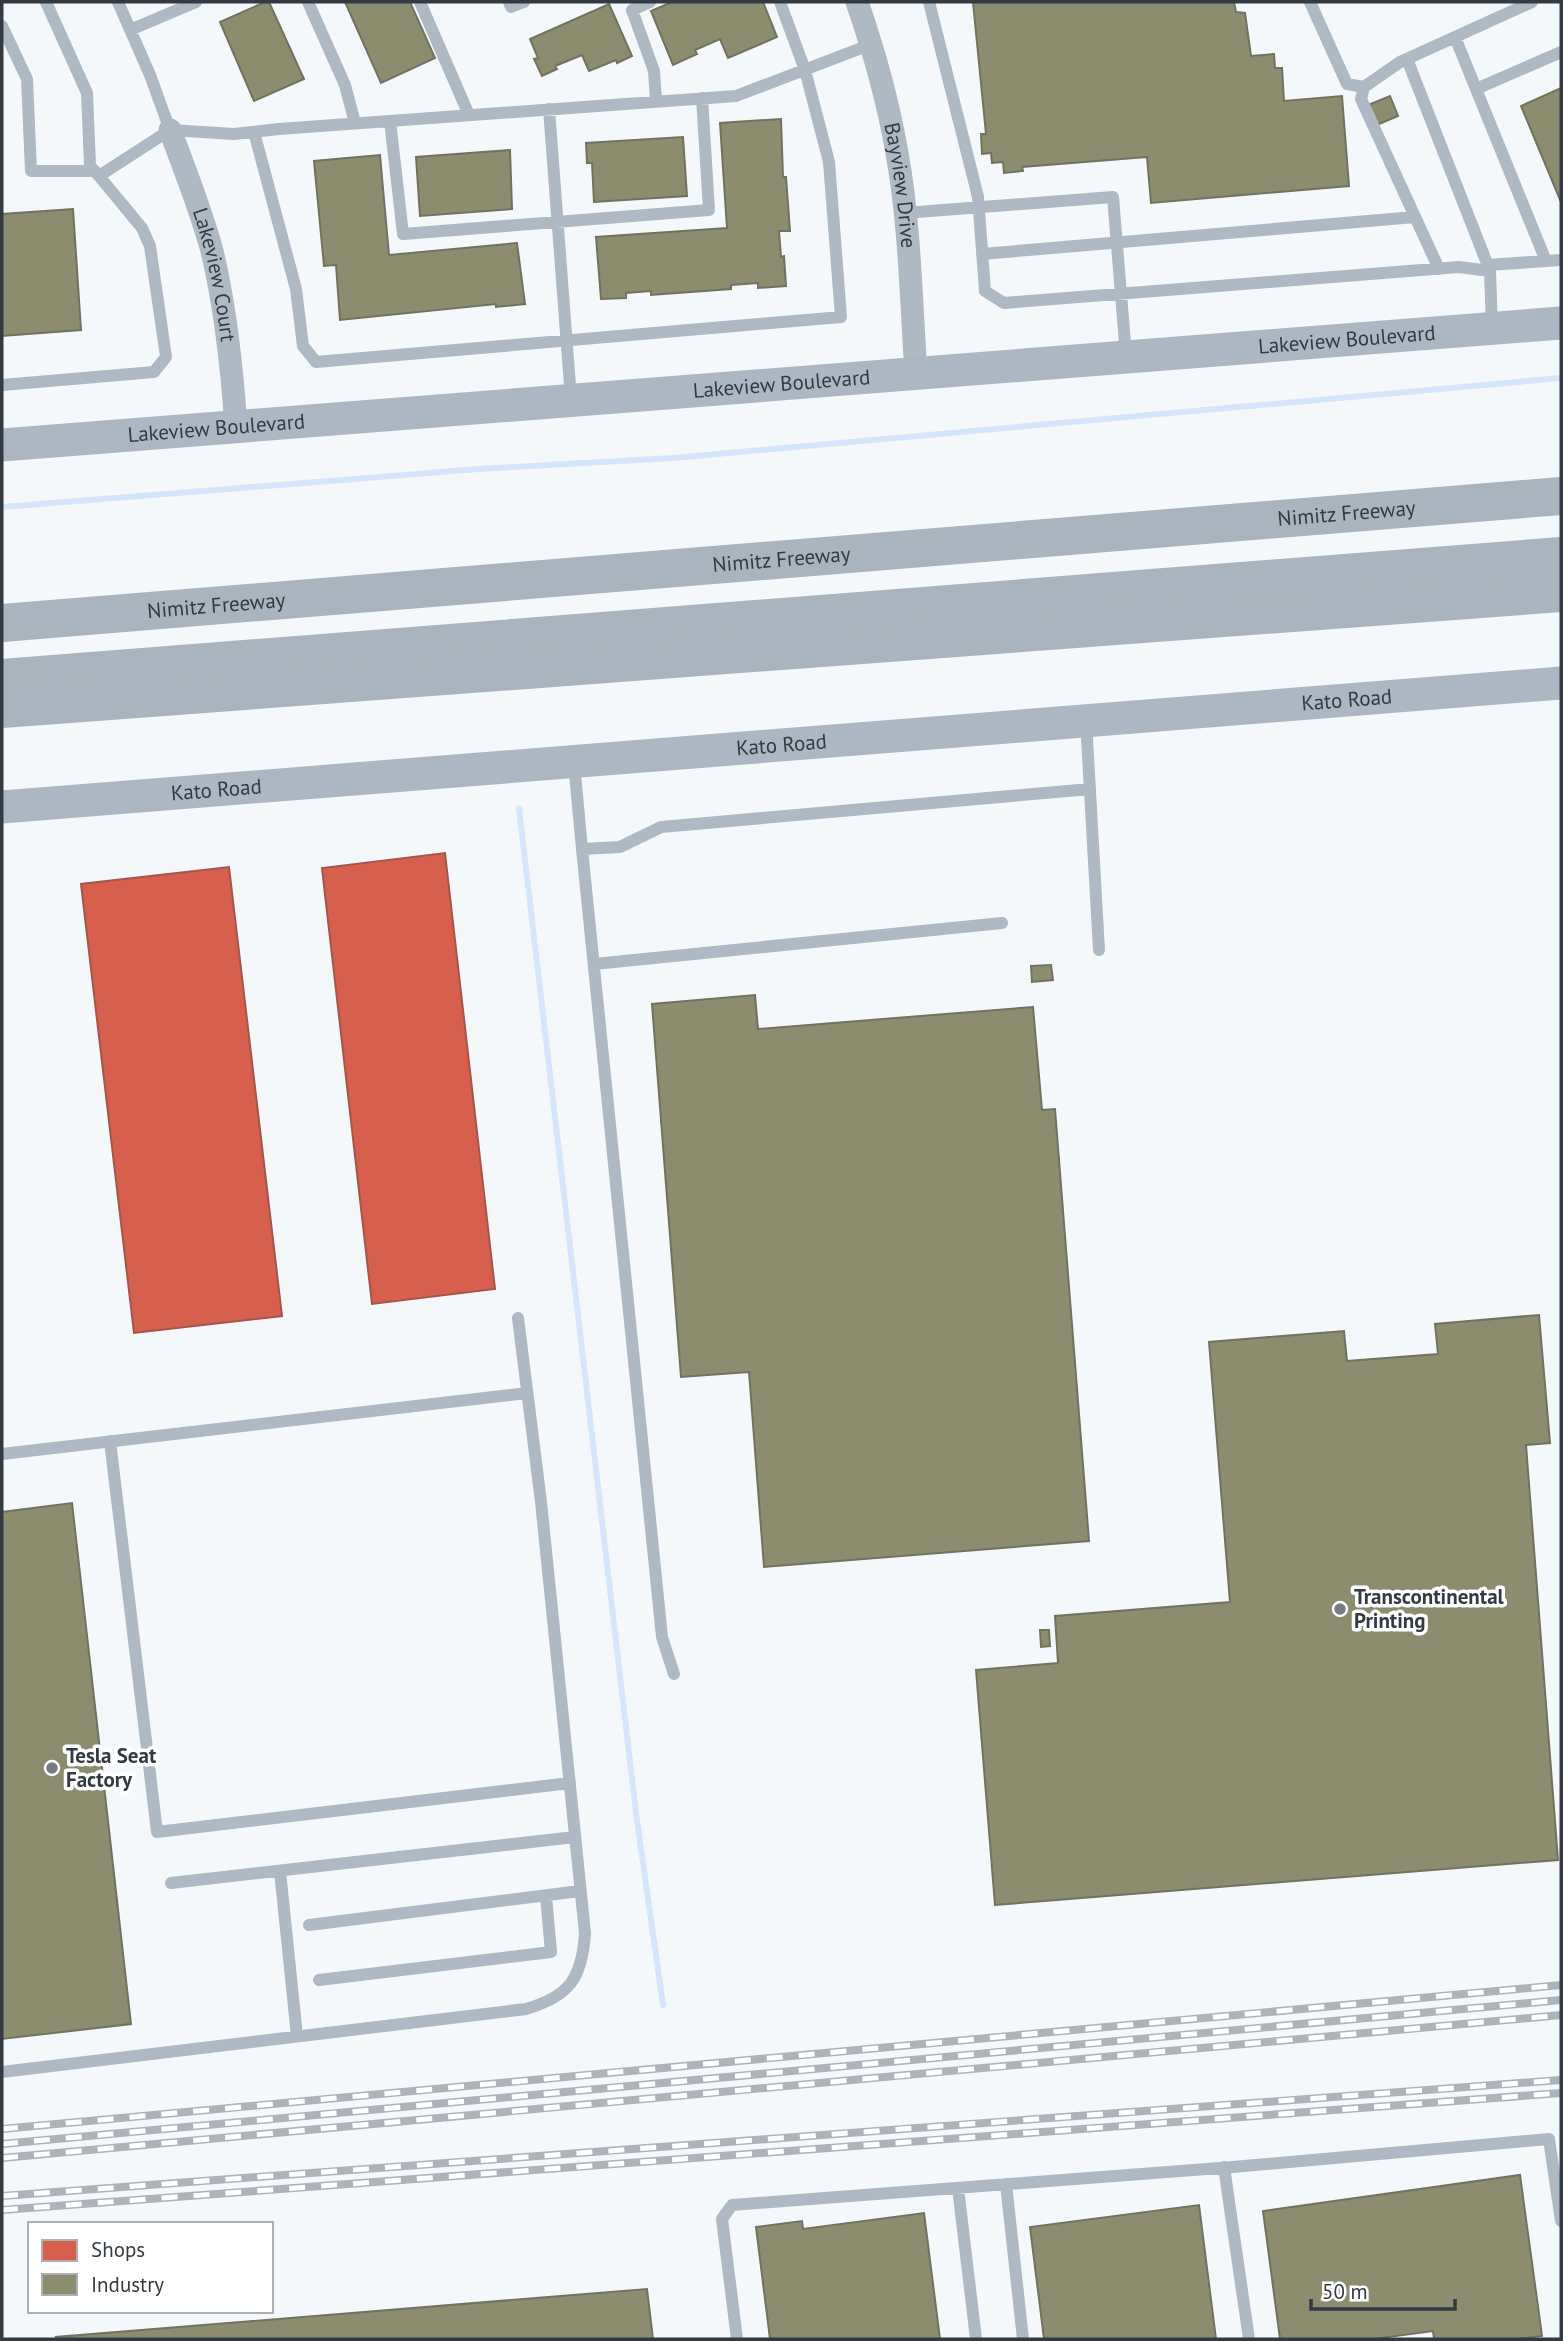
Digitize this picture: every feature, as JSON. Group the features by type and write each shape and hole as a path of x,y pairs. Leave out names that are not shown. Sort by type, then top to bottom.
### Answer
{"highway":[{"name":"Nimitz Freeway","path":"2,623 1561,496"},
{"path":"2,678 1561,556"},
{"path":"2,709 1561,593"}],"street":[{"name":"Bayview Drive","path":"857,2 872,44 891,122 905,212 916,373"},
{"name":"Lakeview Court","path":"170,130 212,251 224,309 236,427"},
{"name":"Lakeview Boulevard","path":"2,445 1561,323"},
{"name":"Kato Road","path":"2,807 1561,684"}],"lane":[{"path":"2,385 154,372 166,357 149,246 142,228 90,166 86,93 46,2"},
{"path":"118,2 150,75 170,130"},
{"path":"130,30 196,2"},
{"path":"308,2 345,85 355,123"},
{"path":"420,2 470,115"},
{"path":"509,2 511,7 524,2"},
{"path":"650,2 632,10 654,71 656,102"},
{"path":"254,132 296,289 303,346 316,362 841,317 829,162 805,70 780,2"},
{"path":"929,2 979,205 985,291 1004,303 1459,267 1489,268 1561,260"},
{"path":"1310,2 1347,84 1364,87"},
{"path":"1439,269 1361,99 1364,87 1407,59 1532,2"},
{"path":"2,26 27,79 30,171 97,174 170,130 234,134 736,96 872,44"},
{"path":"1455,37 1546,261"},
{"path":"1476,89 1561,52"},
{"path":"1407,59 1489,268 1492,328"},
{"path":"390,121 403,234 709,210 702,98"},
{"path":"549,109 571,400"},
{"path":"905,212 1113,197 1126,357"},
{"path":"982,254 1415,217"},
{"path":"1086,721 1099,950"},
{"path":"574,762 662,1637 674,1674"},
{"path":"582,849 620,848 661,827 1090,789"},
{"path":"594,964 1002,923"},
{"path":"2,2071 526,2009 548,2002 564,1991 577,1974 583,1956 585,1933 541,1502 518,1318"},
{"path":"2,1454 527,1393"},
{"path":"110,1441 157,1832 570,1783"},
{"path":"171,1883 575,1837"},
{"path":"280,1871 297,2036"},
{"path":"309,1925 580,1891"},
{"path":"319,1980 551,1952 546,1896"},
{"path":"737,2339 722,2219 732,2205 1549,2139 1561,2221"},
{"path":"1224,2167 1249,2339"},
{"path":"1006,2184 1023,2339"},
{"path":"958,2188 976,2339"}],"building: Shops":[{"path":"445,853 495,1289 372,1304 322,868"},
{"path":"229,867 282,1316 134,1333 81,884"}],"building: Industry":[{"path":"269,2 304,79 254,101 220,22"},
{"path":"345,2 410,2 435,58 381,83"},
{"path":"672,2 763,2 777,37 728,58 720,39 695,50 697,54 673,65 651,11"},
{"path":"973,2 1234,2 1236,12 1245,13 1251,56 1274,54 1275,68 1282,68 1284,101 1342,96 1349,186 1151,203 1147,157 1022,167 1023,171 1004,173 1003,162 992,163 991,153 982,154 981,134 986,134"},
{"path":"609,4 632,56 589,71 582,55 555,66 557,69 542,76 534,59 538,58 530,39"},
{"path":"1561,88 1561,202 1521,106"},
{"path":"1390,96 1398,116 1377,125 1368,105"},
{"path":"781,119 783,177 786,177 790,231 779,231 786,286 758,288 758,283 731,285 731,289 651,295 651,291 626,293 626,298 601,299 596,237 727,228 720,123"},
{"path":"683,137 687,196 594,202 592,163 587,163 586,143"},
{"path":"510,150 512,209 420,216 416,157"},
{"path":"380,155 389,255 517,243 525,304 496,307 496,304 340,320 336,265 324,266 314,161"},
{"path":"73,209 81,330 2,336 2,214"},
{"path":"1051,965 1053,980 1032,982 1031,966"},
{"path":"755,995 758,1029 1033,1007 1042,1110 1055,1109 1089,1541 764,1567 749,1372 681,1377 652,1004"},
{"name":"Transcontinental Printing","path":"1539,1315 1550,1443 1526,1445 1558,1860 995,1905 976,1670 1058,1663 1055,1616 1230,1602 1209,1342 1344,1331 1347,1361 1438,1354 1435,1324"},
{"name":"Tesla Seat Factory","path":"72,1503 131,2024 2,2039 2,1512"},
{"path":"1040,1630 1049,1630 1050,1646 1041,1647"},
{"path":"1520,2175 1542,2336 1518,2339 1434,2339 1433,2331 1373,2339 1280,2339 1263,2211"},
{"path":"1199,2205 1216,2339 1044,2339 1030,2227"},
{"path":"924,2213 940,2339 770,2339 756,2227 802,2221 803,2229"},
{"path":"647,2289 653,2339 56,2337"}],"waterway":[{"path":"2,507 479,469 673,458 1561,378"},
{"path":"519,808 636,1813 663,2005"}],"railway":[{"path":"2,2129 1561,1985"},
{"path":"2,2144 1561,2000"},
{"path":"2,2158 1561,2015"},
{"path":"2,2196 1561,2080"},
{"path":"2,2210 1561,2093"}],"place":[{"name":"Transcontinental Printing","path":"1340,1609"},
{"name":"Tesla Seat Factory","path":"52,1768"}]}
